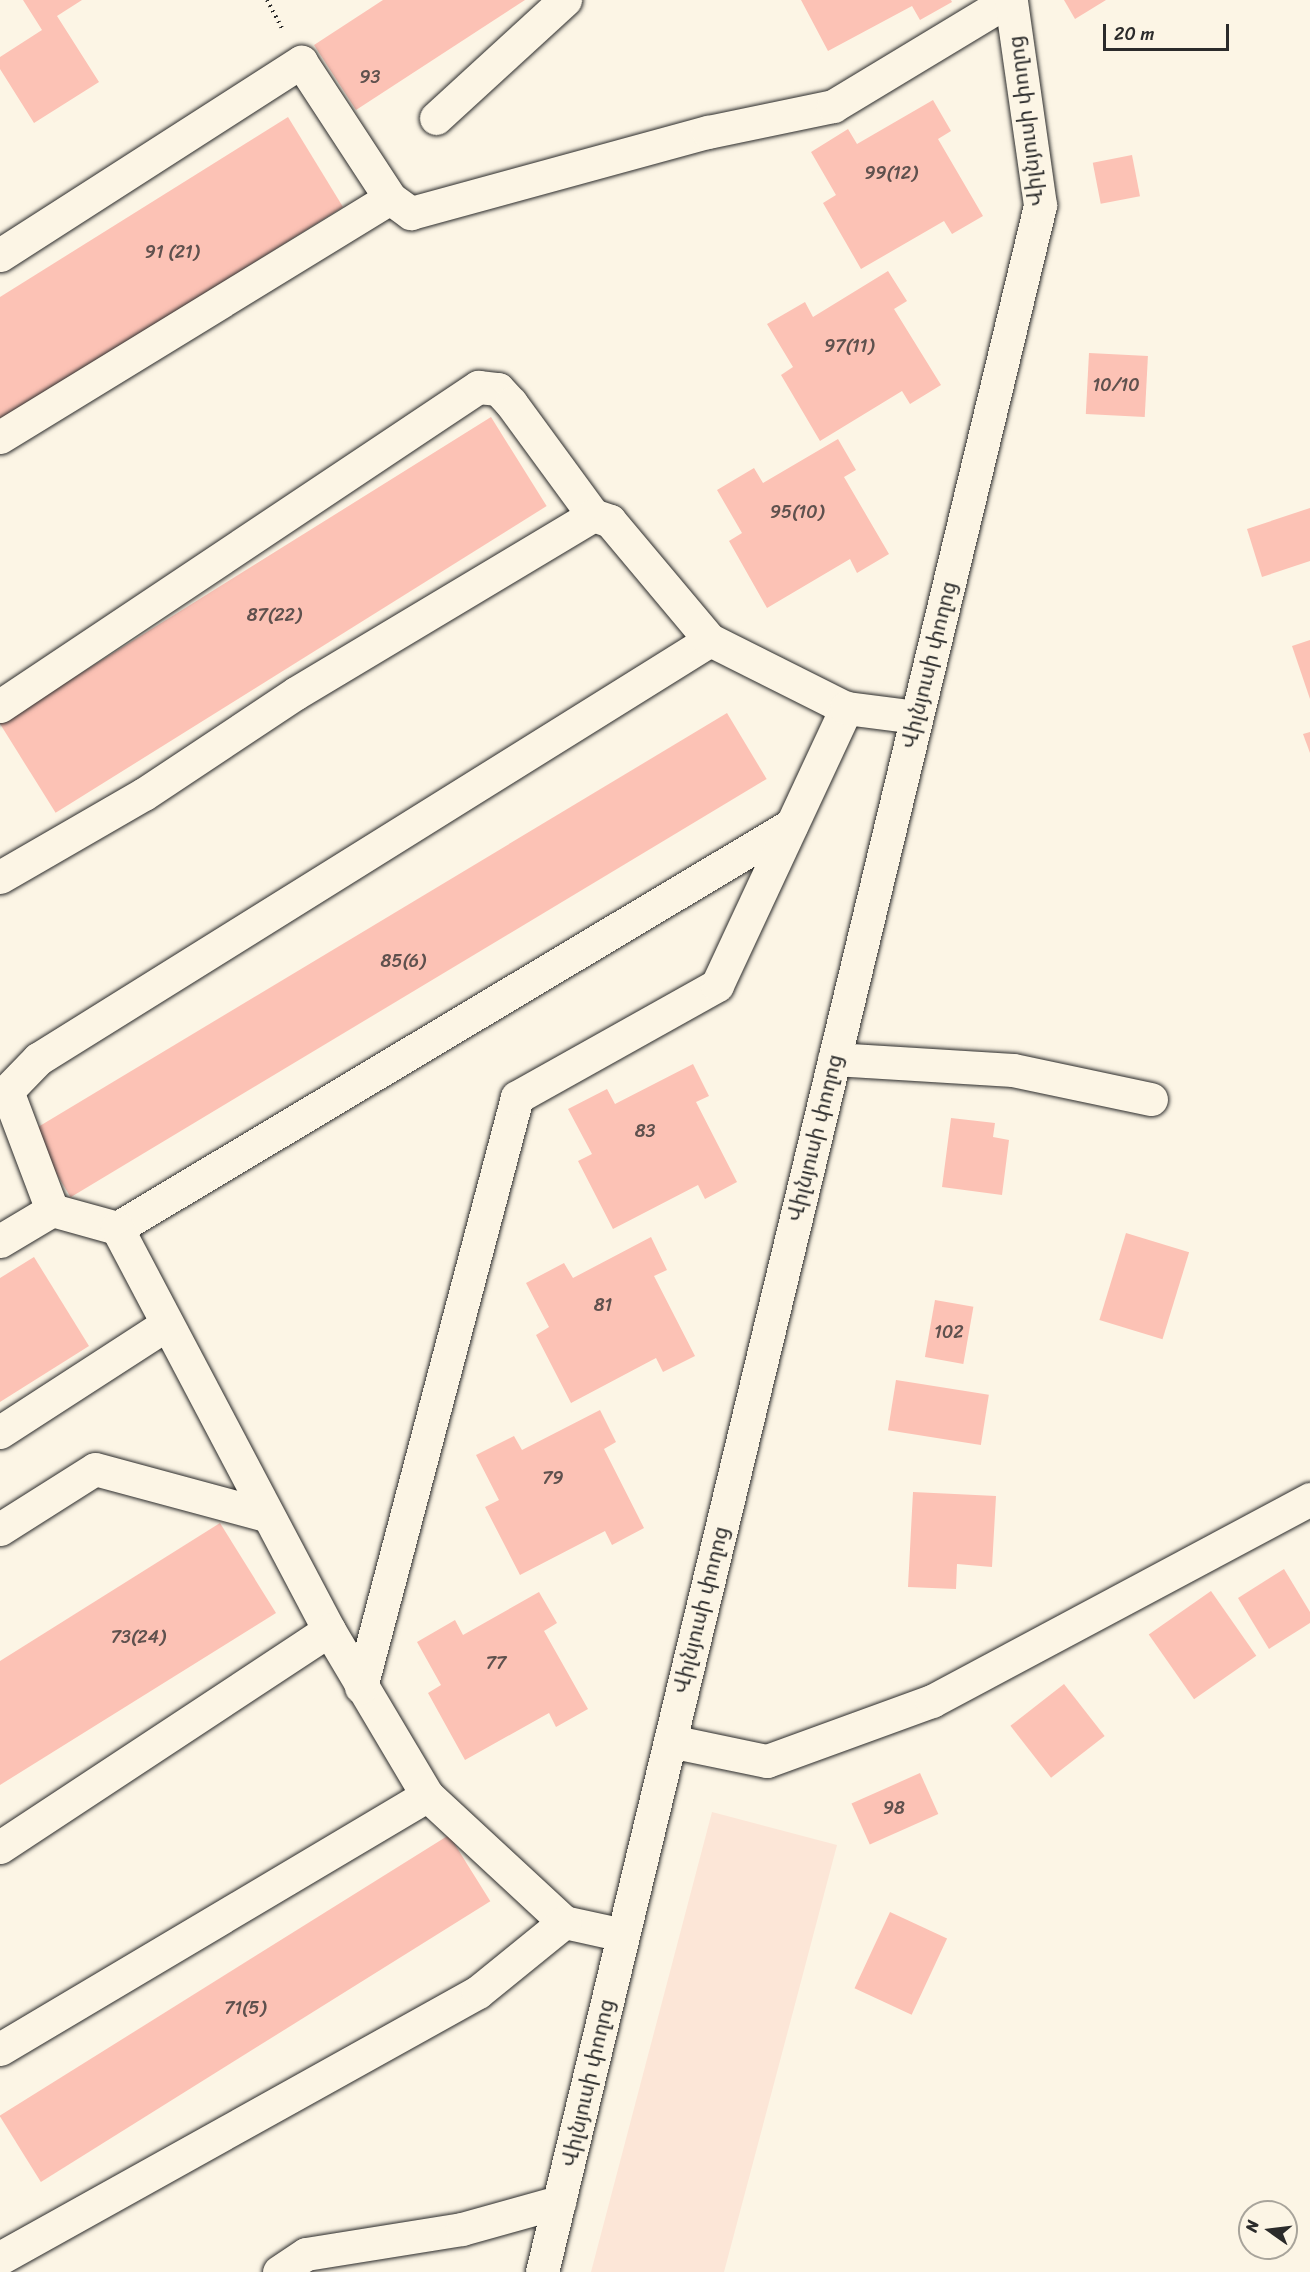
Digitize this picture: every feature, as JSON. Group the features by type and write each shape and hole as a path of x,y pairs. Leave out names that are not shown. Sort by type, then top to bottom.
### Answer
{"street":[{"path":"436,117 565,0"},
{"path":"0,255 301,62 390,198 411,213 708,132 833,106 1010,0"},
{"name":"Վիլնյուսի փողոց","path":"542,2272 1040,205 1010,0"},
{"path":"0,437 390,198"},
{"path":"0,706 478,387 498,389 511,403 592,515 610,521 710,640 846,708 916,717"},
{"path":"0,876 144,794 296,693 592,515"},
{"path":"52,1209 7,1091 38,1059 710,640"},
{"path":"361,1687 517,1096 717,985 846,708"},
{"path":"117,1228 791,825"},
{"path":"834,1059 1013,1070 1150,1099"},
{"path":"0,1241 52,1209 117,1228 266,1515 361,1687 427,1795 564,1922 623,1935"},
{"path":"0,1432 167,1324"},
{"path":"0,1529 95,1469 266,1515"},
{"path":"670,1741 767,1761 932,1701 1310,1499"},
{"path":"0,1846 329,1630"},
{"path":"0,2049 427,1795"},
{"path":"0,2258 478,1992 564,1922"},
{"path":"279,2272 306,2254 462,2229 559,2202"}],"shaded area":[{"path":"712,1812 837,1845 724,2272 591,2272"}],"building":[{"path":"23,0 82,0 57,16 99,82 34,123 0,69 0,57 42,30"},
{"path":"383,0 525,0 356,110 314,45"},
{"path":"801,0 951,0 952,2 920,20 912,6 828,51"},
{"path":"1064,0 1106,0 1075,19"},
{"path":"933,100 951,131 938,139 983,216 952,234 944,221 861,269 823,203 836,195 811,152 848,129 857,144"},
{"path":"288,117 343,207 0,421 0,297"},
{"path":"1132,155 1140,196 1101,204 1093,163"},
{"path":"888,271 907,301 894,309 941,385 910,404 902,391 820,441 781,375 793,367 767,324 805,302 813,317"},
{"path":"1089,353 1148,356 1145,417 1086,414"},
{"path":"491,417 547,506 56,813 0,724"},
{"path":"838,439 856,470 844,477 889,554 857,573 850,559 767,608 729,541 742,533 717,490 754,468 763,483"},
{"path":"1310,508 1310,561 1262,577 1247,529"},
{"path":"1310,640 1310,699 1292,646"},
{"path":"727,713 767,779 71,1197 31,1131"},
{"path":"1310,732 1310,753 1303,734"},
{"path":"693,1064 709,1096 696,1102 737,1182 705,1199 698,1185 613,1229 578,1161 592,1154 568,1109 607,1089 615,1104"},
{"path":"951,1118 995,1123 993,1137 1009,1140 1002,1195 942,1187"},
{"path":"1126,1233 1189,1252 1163,1339 1099,1320"},
{"path":"651,1237 667,1270 654,1276 695,1356 663,1372 656,1358 571,1403 536,1335 549,1327 526,1283 564,1263 573,1278"},
{"path":"34,1257 89,1346 0,1402 0,1278"},
{"path":"935,1300 973,1307 963,1364 925,1357"},
{"path":"896,1380 989,1395 981,1445 888,1430"},
{"path":"600,1410 616,1442 604,1449 644,1528 612,1545 605,1531 520,1575 485,1507 499,1500 476,1455 514,1436 522,1450"},
{"path":"913,1492 996,1496 992,1567 957,1564 956,1589 908,1587"},
{"path":"220,1523 276,1613 0,1785 0,1661"},
{"path":"1284,1569 1310,1612 1310,1623 1269,1649 1238,1598"},
{"path":"1211,1591 1256,1656 1194,1699 1149,1635"},
{"path":"539,1592 557,1623 544,1631 588,1709 556,1727 549,1713 465,1760 428,1693 441,1685 417,1642 455,1620 463,1635"},
{"path":"1064,1684 1105,1736 1051,1778 1010,1726"},
{"path":"920,1773 938,1814 870,1845 851,1804"},
{"path":"449,1835 490,1901 41,2182 0,2116"},
{"path":"890,1912 947,1939 912,2015 855,1988"}]}
